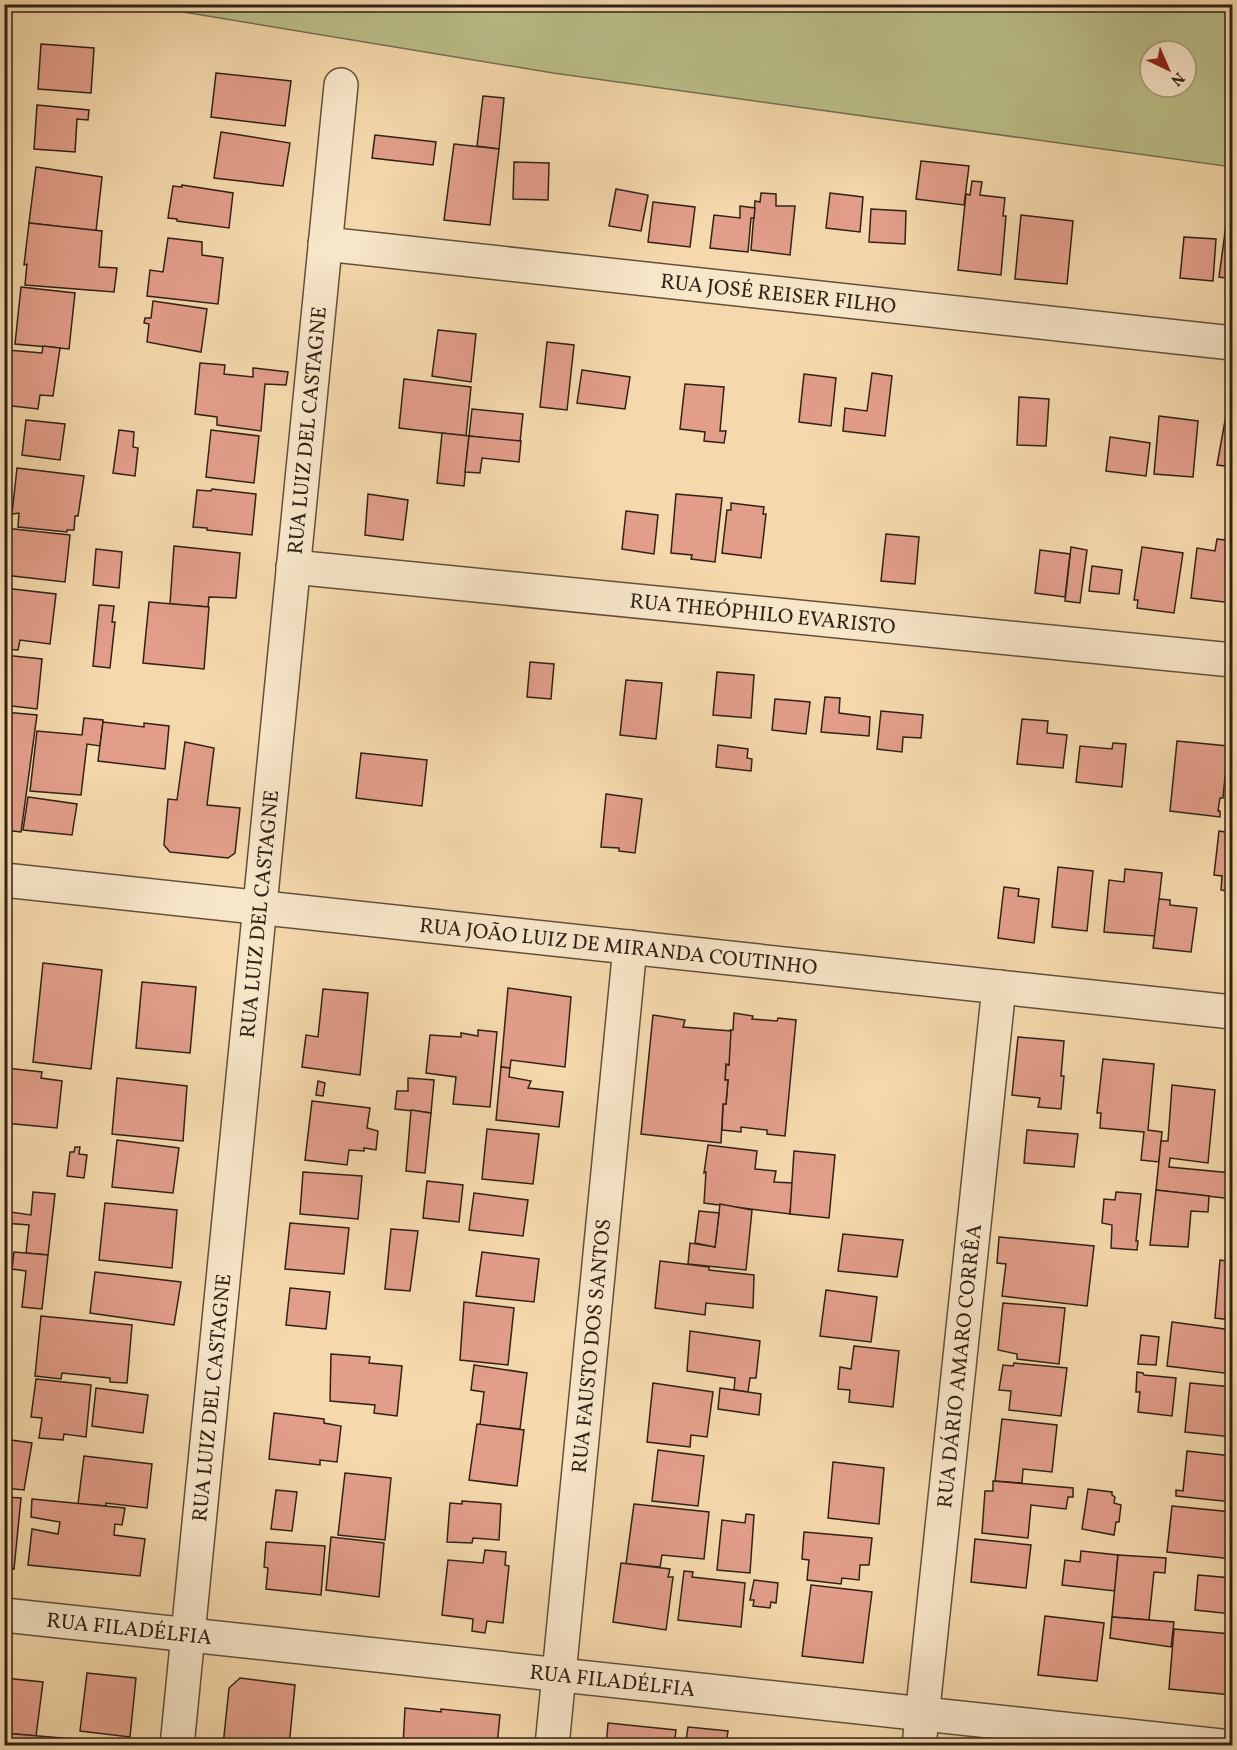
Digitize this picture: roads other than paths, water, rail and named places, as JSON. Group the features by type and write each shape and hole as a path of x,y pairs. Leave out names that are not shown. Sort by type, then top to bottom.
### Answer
{"street":[{"name":"RUA LUIZ DEL CASTAGNE","path":"177,1746 341,85"},
{"name":"RUA JOSÉ REISER FILHO","path":"325,244 1233,343"},
{"name":"RUA THEÓPHILO EVARISTO","path":"293,567 1233,660"},
{"name":"RUA JOÃO LUIZ DE MIRANDA COUTINHO","path":"4,880 1233,1012"},
{"name":"RUA FAUSTO DOS SANTOS","path":"552,1746 630,947"},
{"name":"RUA DÁRIO AMARO CORRÊA","path":"919,1746 999,987"},
{"name":"RUA FILADÉLFIA","path":"4,1615 1221,1746"}]}
